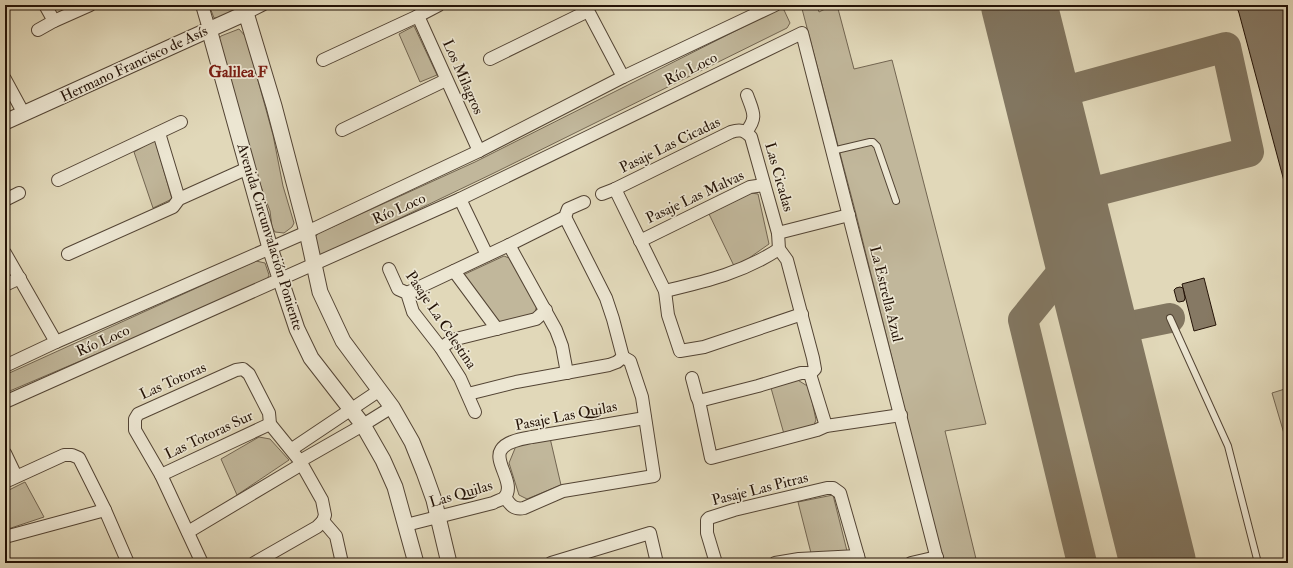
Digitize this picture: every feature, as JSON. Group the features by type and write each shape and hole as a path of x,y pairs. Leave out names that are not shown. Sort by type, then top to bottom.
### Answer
{"street":[{"path":"45,5 54,21"},
{"path":"38,30 90,5"},
{"name":"Avenida Circunvalación Poniente","path":"202,5 270,248 296,330 310,358 363,425 384,460 395,487 416,563"},
{"name":"Hermano Francisco de Asís","path":"5,122 209,29 245,9 262,5"},
{"path":"323,60 439,5"},
{"name":"Río Loco","path":"5,366 56,342 307,232 479,151 623,77 775,5"},
{"path":"490,59 587,8 623,77"},
{"path":"245,9 274,106 307,232 320,292 337,330 353,356 392,407 412,442 429,486 449,563"},
{"name":"Los Milagros","path":"418,16 479,151"},
{"name":"Río Loco","path":"5,402 460,199 802,33"},
{"name":"La Estrella Azul","path":"802,33 938,560"},
{"path":"5,80 24,114"},
{"path":"342,130 446,80"},
{"name":"Pasaje Las Cicadas","path":"602,194 731,132 738,130 746,132 753,121 754,116 747,95"},
{"path":"58,180 181,122"},
{"name":"Las Cicadas","path":"746,132 750,137 778,233 779,249"},
{"path":"159,133 178,200"},
{"path":"68,254 172,207 178,200 248,168"},
{"name":"Pasaje Las Malvas","path":"640,241 750,187 764,185"},
{"name":"Pasaje Las Cicadas","path":"615,189 665,291 668,315 680,351 704,347 802,314"},
{"path":"5,200 19,193"},
{"path":"460,199 487,256"},
{"path":"407,293 487,256 565,217 568,209 584,202"},
{"name":"Las Cicadas","path":"778,233 849,215"},
{"path":"504,497 513,508 518,509 524,508 563,491 654,476 642,397 630,361 623,356 606,298 565,217"},
{"path":"509,245 556,330 562,346 567,373"},
{"path":"665,291 714,279 735,272 756,263 779,249 787,260 807,333 815,369 810,374"},
{"path":"5,253 56,342"},
{"name":"Pasaje La Celestina","path":"389,269 398,289 407,293 413,312 460,378 475,412"},
{"path":"454,271 497,329"},
{"path":"5,285 20,278"},
{"path":"440,348 452,340 536,319 546,310"},
{"path":"468,394 516,382 614,364 623,356"},
{"name":"Las Totoras","path":"202,563 161,475 135,430 135,419 138,414 240,369 243,369 249,374 269,414 270,424 292,449 301,462 322,500 325,515 323,521"},
{"path":"699,401 801,373 810,374"},
{"path":"810,374 826,426"},
{"path":"692,378 699,401 710,458 817,430 826,426 901,416"},
{"path":"292,449 380,390"},
{"path":"188,532 392,407"},
{"name":"Pasaje Las Quilas","path":"499,455 501,449 507,444 518,440 579,428 645,418"},
{"name":"Las Totoras Sur","path":"161,475 270,424"},
{"path":"5,453 16,476"},
{"path":"5,482 64,455 72,455 79,458 83,463 128,563"},
{"name":"Las Quilas","path":"406,525 493,503 504,497 507,492 508,485 499,455"},
{"name":"Pasaje Las Pitras","path":"716,563 706,527 707,520 709,518 734,510 827,488 833,488 840,493 859,559"},
{"path":"5,537 104,510"},
{"path":"254,563 318,527 323,521 336,536 342,563"},
{"path":"551,563 650,533 657,563"},
{"path":"775,563 799,559 859,559"},
{"path":"911,563 938,560"}],"lane":[{"path":"832,151 873,142 877,146 896,201"},
{"path":"1170,318 1228,446 1258,563"}],"shaded area":[{"path":"209,5 237,5 238,9 221,18 214,18"},
{"path":"801,5 817,5 819,12 833,5 837,5 854,69 892,60 986,424 945,431 977,563 943,563 856,214"},
{"path":"781,8 784,10 790,23 787,28 494,173 321,256 318,255 314,238 319,233 475,162"},
{"path":"414,26 437,75 420,82 399,34"},
{"path":"239,29 246,37 273,135 283,186 294,223 292,227 284,233 275,232 272,227 270,211 246,146 218,40 221,36"},
{"path":"155,140 172,199 153,208 134,152"},
{"path":"751,193 758,194 769,244 735,268 709,214"},
{"path":"504,256 514,260 537,305 534,316 500,325 463,275"},
{"path":"256,261 265,263 269,275 266,282 5,393 5,375"},
{"path":"796,379 809,387 816,420 813,427 784,434 771,388"},
{"path":"1288,388 1288,447 1272,393"},
{"path":"259,437 270,439 289,460 237,495 221,459"},
{"path":"550,438 561,485 527,499 519,495 509,463 516,446"},
{"path":"25,482 44,517 5,530 5,492"},
{"path":"833,495 847,551 811,553 798,502"}],"building":[{"path":"1236,5 1288,5 1288,196 1239,13"},
{"path":"1204,278 1216,325 1194,331 1182,284"},
{"path":"1180,287 1183,288 1185,298 1184,301 1179,302 1177,301 1174,290"}],"taxiway":[{"path":"1047,114 1054,101 1065,91 1226,47 1249,152 1093,192 1072,215"},
{"path":"1038,78 1056,89 1065,91"},
{"path":"1063,181 1083,191 1093,192"},
{"path":"1080,250 1023,320 1082,563"},
{"path":"1101,332 1170,318"}],"runway":[{"path":"1019,5 1158,563"}],"district":[{"name":"Galilea F","path":"238,72"}]}
